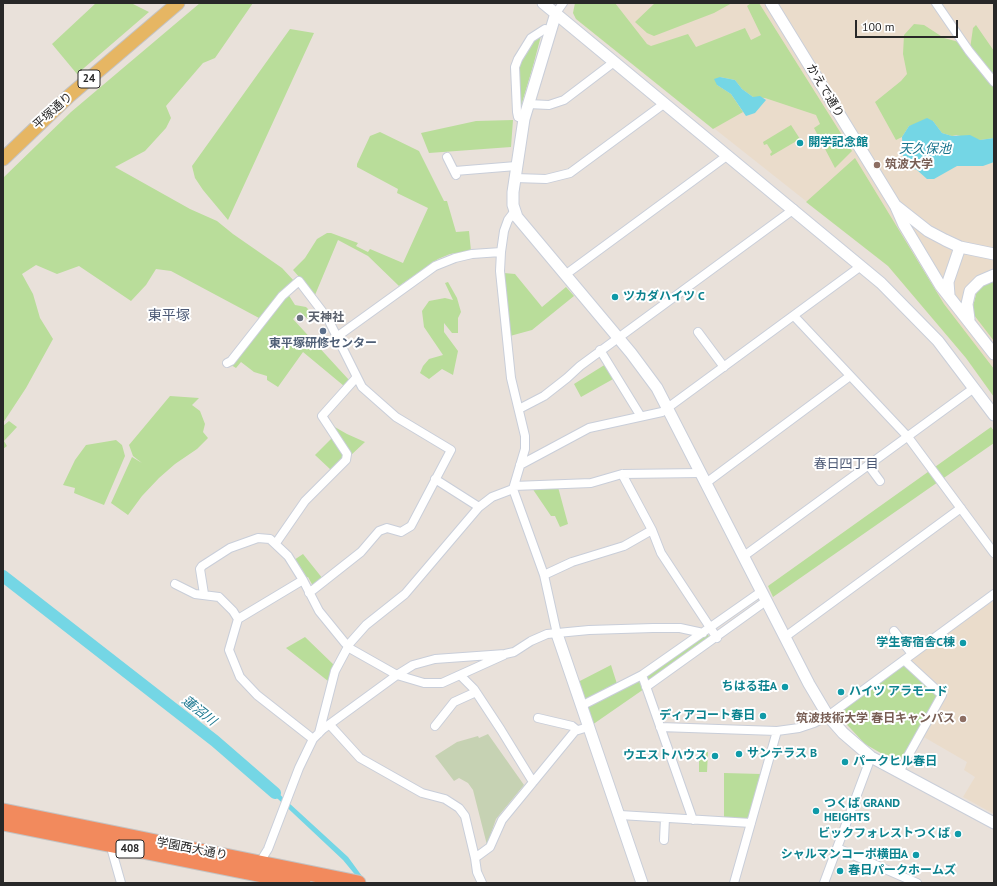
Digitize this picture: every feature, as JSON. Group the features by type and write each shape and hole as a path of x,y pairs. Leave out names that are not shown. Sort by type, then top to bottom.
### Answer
{"highway":[{"name":"学園西大通り","path":"3,811 257,873 352,882"},
{"name":"学園西大通り","path":"3,823 303,883"}],"main road":[{"name":"平塚通り","path":"3,158 69,96 178,3"}],"street":[{"path":"543,3 794,209 899,300 938,341 994,416"},
{"path":"563,3 556,13 524,119 516,166 513,205 514,212 520,222 646,372 668,408 816,697 828,716 843,733 872,757 994,823"},
{"name":"かえで通り","path":"771,3 895,204 928,231 960,247 994,254"},
{"path":"936,3 969,51 994,82"},
{"path":"524,119 518,117 517,112 516,67 518,59 531,38 545,29 550,31"},
{"path":"528,104 549,105 564,100 614,62"},
{"path":"515,178 546,179 570,173 665,103"},
{"path":"566,275 728,155"},
{"path":"447,158 456,174 516,166"},
{"path":"895,204 904,225 940,285 994,354"},
{"path":"519,409 544,396 600,350 619,338 794,209"},
{"path":"514,212 508,221 501,252 500,271 511,378 525,436 525,449 513,488 544,575 557,634 642,883"},
{"path":"949,295 948,282 960,247"},
{"path":"338,336 435,266 461,257 501,252"},
{"path":"520,465 589,428 640,415 662,412 861,266"},
{"path":"969,321 966,311 970,291 980,281 994,275"},
{"path":"227,363 282,296 299,281 328,319 338,336 356,378 362,387 389,411 450,448 451,453 435,479 411,526 400,532 388,528 379,531 361,552 309,593"},
{"path":"794,316 908,437 994,553"},
{"path":"698,332 724,367"},
{"path":"600,350 640,415"},
{"path":"706,483 850,376"},
{"path":"276,543 305,501 346,460 347,454 322,416 356,378"},
{"path":"744,556 974,388"},
{"path":"869,466 880,481"},
{"path":"319,733 335,670 348,646 366,626 405,594 479,507 492,497 513,488 591,483 622,474 701,472"},
{"path":"622,474 652,530 661,554 717,638"},
{"path":"435,479 479,507"},
{"path":"785,637 961,508"},
{"path":"544,575 572,562 624,546 652,530"},
{"path":"204,594 200,569 202,566 230,548 258,538 270,539 276,543 288,556 303,580 319,611 348,646 397,675 433,684 442,683 461,676 505,654"},
{"path":"303,580 238,619 229,650 240,677 256,695 313,739"},
{"path":"175,584 195,594 219,597 233,611 238,619"},
{"path":"660,727 777,730 807,726 828,716 994,594"},
{"path":"581,706 642,675 710,628 764,596"},
{"path":"646,687 717,638 764,596"},
{"path":"257,873 313,739 397,675 425,661 514,652 537,638 557,634 653,628 680,628 703,633"},
{"path":"894,631 912,654"},
{"path":"899,772 942,695 904,660"},
{"path":"642,675 692,820"},
{"path":"461,676 476,692 533,782"},
{"path":"435,726 454,702 476,692"},
{"path":"538,718 572,726 577,730"},
{"path":"330,725 360,758 422,793 445,799 459,808 465,816 477,872 482,883"},
{"path":"475,858 490,847 502,820 577,730 588,727"},
{"path":"734,883 777,730"},
{"path":"824,883 872,757"},
{"path":"620,815 751,823"},
{"path":"664,840 665,818"},
{"path":"112,845 112,851 121,883"},
{"path":"837,848 917,883"}],"shaded area":[{"name":"筑波大学","path":"575,3 994,3 994,397 966,358 888,266 576,19 573,13"},
{"name":"筑波技術大学 春日キャンパス","path":"994,598 994,814 963,797 975,777 964,770 967,762 922,736 946,694 910,664 911,659"}],"green space":[{"path":"96,3 131,3 149,12 77,74 52,44"},
{"path":"200,3 253,3 215,58 203,63 166,106 171,118 166,128 145,151 115,167 190,209 217,221 282,268 295,282 277,296 259,318 171,271 156,269 146,285 131,301 79,266 57,274 36,265 22,274 33,294 40,318 53,339 26,388 3,423 3,178 71,112"},
{"path":"575,3 615,3 647,44 651,46 688,34 696,47 745,28 751,40 761,35 747,6 751,3 759,3 852,151 835,168 814,128 820,124 816,115 765,98 753,97 742,89 735,80 720,77 717,85 731,94 743,112 713,129 576,19 573,13"},
{"path":"655,3 732,3 714,13 654,36 647,33 635,22"},
{"path":"914,24 924,25 944,38 959,42 994,86 994,138 980,140 956,135 952,136 942,133 933,121 909,126 902,137 896,140 875,102 901,81 907,74 903,54 904,35"},
{"path":"976,25 994,51 994,79 970,49 973,28"},
{"path":"290,29 314,33 228,220 195,178 192,166"},
{"path":"542,32 519,113 516,69 532,40"},
{"path":"513,120 511,147 429,153 421,133 476,121"},
{"path":"791,125 800,139 771,156 770,154 772,152 767,144 764,145 763,142"},
{"path":"380,132 419,151 444,201 447,201 456,232 469,231 471,251 450,254 438,259 399,286 368,256 338,240 315,295 293,270 305,258 317,239 327,233 331,233 358,243 356,246 368,252 370,249 403,263 428,208 397,193 398,189 357,167 370,136"},
{"path":"855,158 944,304 994,369 994,397 966,358 888,266 806,202"},
{"path":"504,273 515,274 542,307 566,287 574,296 532,330 510,336"},
{"path":"994,281 994,341 974,315 973,306 977,291 983,286"},
{"path":"448,282 457,298 461,312 458,318 458,333 452,333 444,323 444,332 458,351 453,375 442,369 429,379 420,373 423,366 429,359 443,355 424,327 422,311 429,301 445,298 453,300 445,283"},
{"path":"288,294 295,305 306,307 310,311 310,321 300,312 293,319 349,380 344,386 303,352 278,387 267,380 267,376 254,372 241,362 236,368 231,365"},
{"path":"606,364 615,378 581,397 574,384"},
{"path":"170,396 199,398 192,405 200,411 205,424 203,432 208,438 197,449 175,464 159,478 142,496 128,515 111,503 132,457 142,463 133,456 129,445"},
{"path":"9,421 17,427 4,441 7,446 3,449 3,426"},
{"path":"333,426 347,434 365,442 350,456"},
{"path":"991,427 994,431 994,443 773,597 768,586"},
{"path":"333,437 345,453 343,458 331,470 315,455"},
{"path":"116,440 122,445 125,456 104,505 74,493 75,488 63,485 75,460 86,445"},
{"path":"558,487 568,524 560,527 555,516 551,516 532,488"},
{"path":"303,554 323,579 313,586 308,577 304,578 294,560"},
{"path":"707,634 710,637 649,681 647,679 647,675"},
{"path":"305,637 334,665 328,681 286,648"},
{"path":"611,665 617,684 587,701 582,699 576,683"},
{"path":"901,666 905,666 938,695 900,764 865,744 837,714"},
{"path":"637,681 642,683 644,689 592,725 588,707"},
{"path":"488,734 524,785 496,819 487,845 473,790 468,783 459,778 454,781 435,756 457,742 478,736 479,738"},
{"path":"699,752 708,752 707,772 699,772"},
{"path":"724,773 761,774 749,818 745,820 724,819"}],"water":[{"path":"720,77 735,80 742,89 753,97 760,96 766,100 755,113 746,116 731,94 717,85 714,79"},
{"name":"天久保池","path":"927,118 933,121 942,133 952,136 970,135 980,140 994,138 994,162 983,166 957,166 934,179 927,179 917,170 908,166 903,157 902,137 909,126"},
{"path":"265,781 348,857 367,883 362,883 343,860 262,784"}],"waterway":[{"name":"蓮沼川","path":"3,576 215,741 275,793"}],"place":[{"name":"開学記念館","path":"800,143"},
{"name":"筑波大学","path":"877,165"},
{"name":"ツカダハイツ C","path":"615,297"},
{"name":"天神社","path":"300,318"},
{"name":"東平塚研修センター","path":"323,331"},
{"name":"学生寄宿舎C棟","path":"963,643"},
{"name":"ちはる荘A","path":"785,687"},
{"name":"ハイツ アラモード","path":"841,692"},
{"name":"ディアコート春日","path":"763,716"},
{"name":"筑波技術大学 春日キャンパス","path":"963,719"},
{"name":"サンテラス B","path":"739,754"},
{"name":"ウエストハウス","path":"715,756"},
{"name":"パークヒル春日","path":"845,762"},
{"name":"つくば GRAND HEIGHTS","path":"816,811"},
{"name":"ビックフォレストつくば","path":"958,834"},
{"name":"シャルマンコーポ横田A","path":"916,855"},
{"name":"春日パークホームズ","path":"840,871"}],"district":[{"name":"東平塚","path":"169,316"},
{"name":"春日四丁目","path":"846,464"}]}
